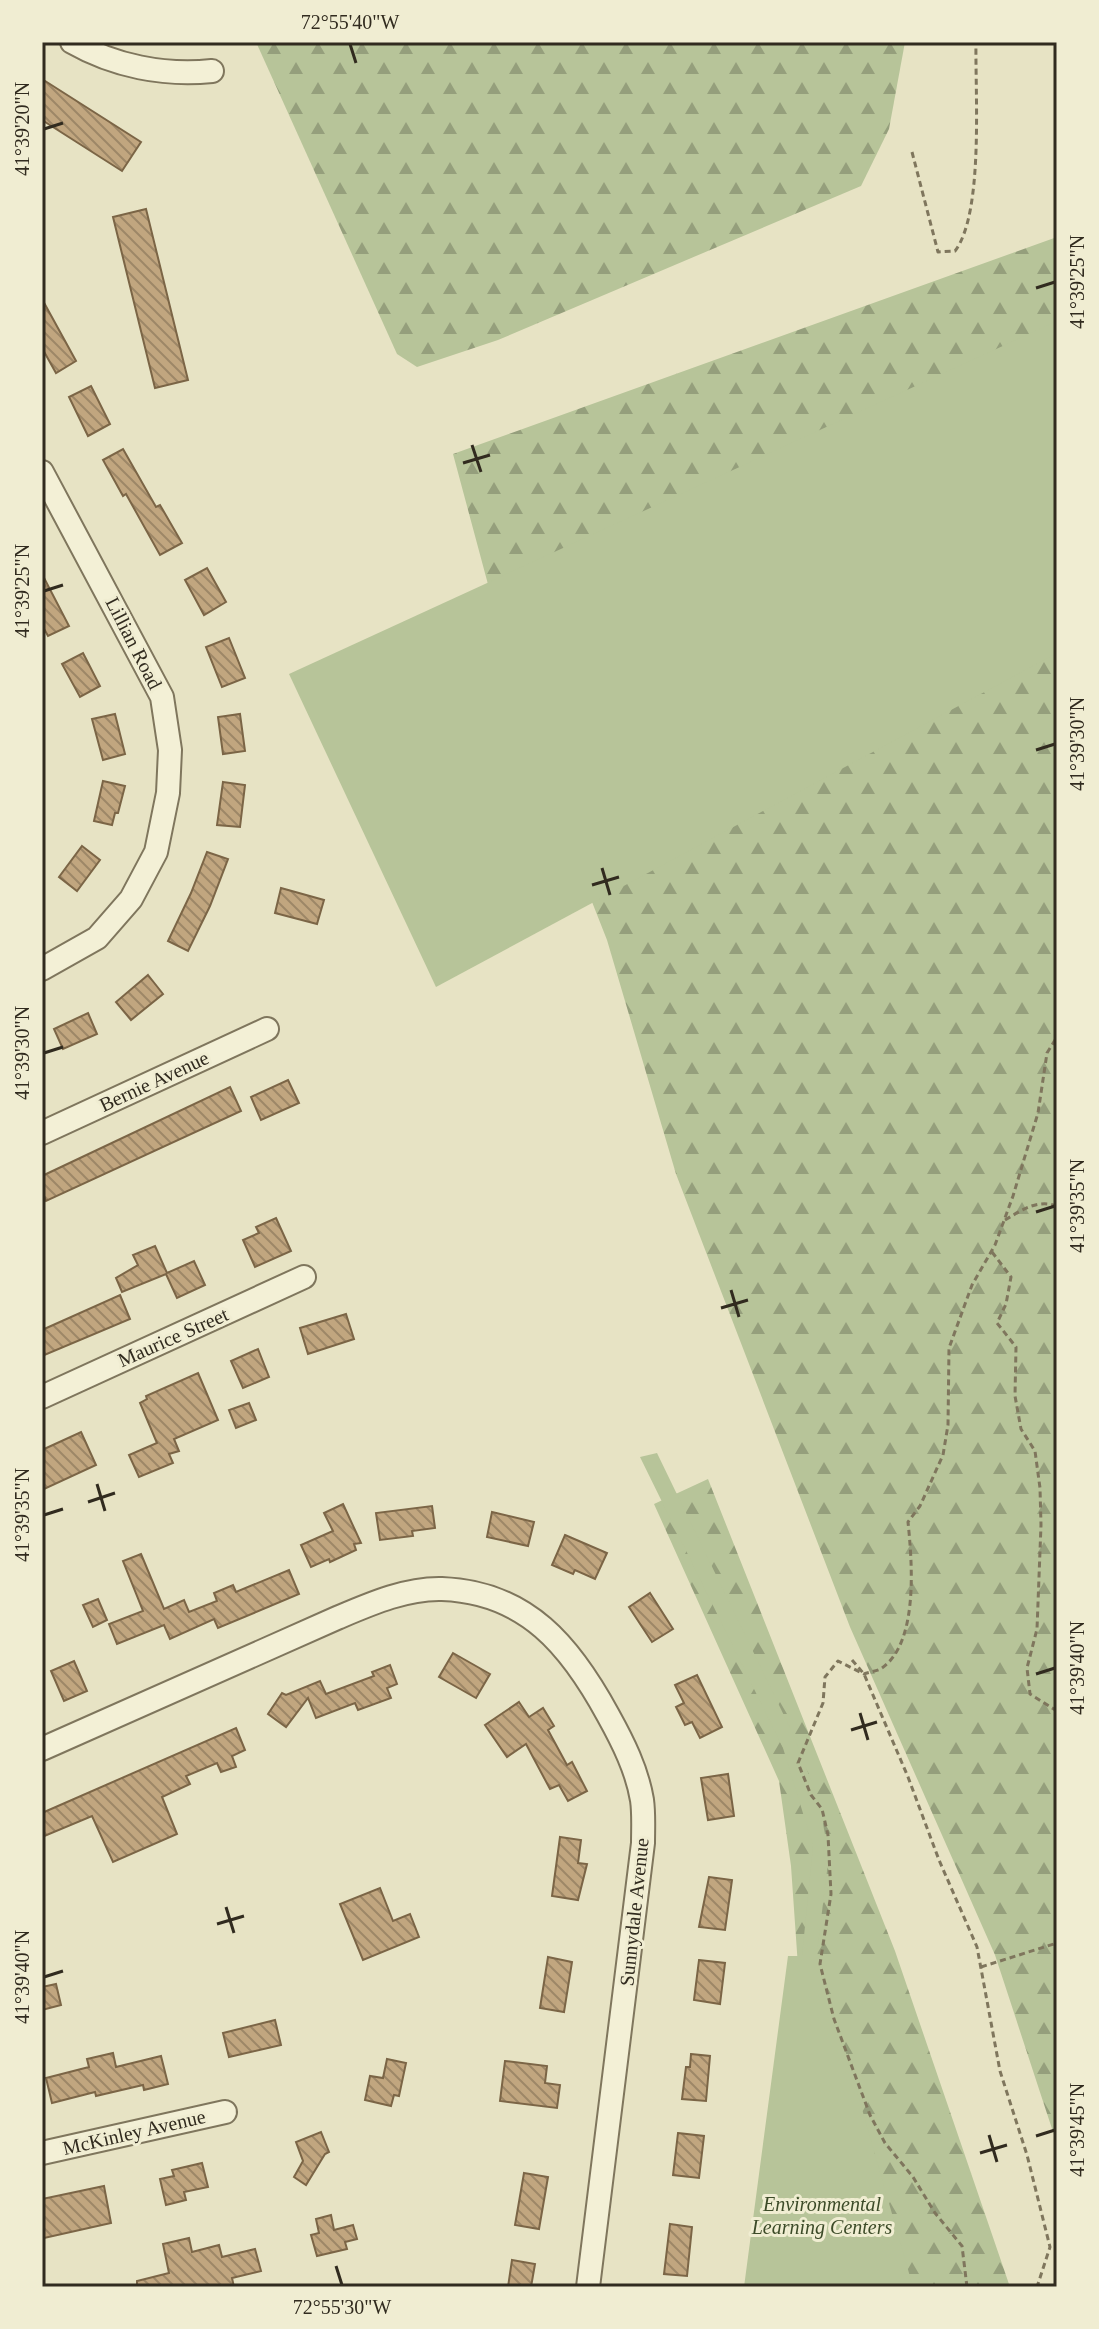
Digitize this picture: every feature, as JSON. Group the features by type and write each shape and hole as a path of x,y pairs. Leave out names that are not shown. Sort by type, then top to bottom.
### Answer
{"street":[{"path":"72,42 117,63 194,73 212,71"},
{"name":"Lillian Road","path":"42,472 162,697 170,750 168,793 156,852 131,899 97,938 42,969"},
{"name":"Bernie Avenue","path":"42,1133 267,1029"},
{"name":"Maurice Street","path":"42,1397 304,1277"},
{"name":"Sunnydale Avenue","path":"42,1749 337,1618 411,1592 442,1589 478,1594 511,1606 537,1621 564,1646 591,1684 632,1763 642,1801 643,1843 588,2287"},
{"name":"McKinley Avenue","path":"42,2153 225,2112"}],"path":[{"path":"912,152 938,252 955,251 964,238 972,190 976,42"},
{"path":"967,2287 962,2246 885,2143 870,2115 834,2019 820,1964 831,1894 828,1835 822,1809 811,1795 798,1763 823,1703 825,1677 838,1661 864,1674 883,1667 904,1638 912,1586 908,1522 920,1506 943,1455 948,1425 949,1348 972,1285 1004,1221 1038,1113 1047,1053 1057,1037"},
{"path":"1004,1221 1029,1205 1052,1203 1057,1206"},
{"path":"991,1251 1011,1277 1006,1304 997,1323 1016,1347 1015,1396 1021,1429 1035,1451 1040,1488 1037,1629 1027,1668 1030,1694 1057,1711"},
{"path":"852,1660 864,1674 977,1947 1000,2071 1027,2155 1050,2247 1037,2287"},
{"path":"981,1967 1057,1943"}],"green space":[{"path":"256,42 905,42 889,129 861,186 498,340 417,367 397,354"},
{"path":"1057,237 1057,2144 995,1955 850,1627 676,1174 607,940 533,752 453,454"},
{"path":"1057,321 1057,653 436,987 289,674"},
{"name":"Environmental Learning Centers","path":"657,1453 793,1734 818,1798 829,1855 817,1952 913,2287 744,2287 788,1956 802,1956 813,1846 783,1748 640,1457"},
{"path":"708,1479 895,1951 1010,2287 770,2287 802,2024 791,1866 779,1781 654,1504"}],"building":[{"path":"42,79 141,142 122,171 42,120"},
{"path":"146,209 188,380 155,388 113,217"},
{"path":"42,299 76,361 56,373 42,348"},
{"path":"91,386 110,424 88,436 69,397"},
{"path":"123,449 156,507 160,505 182,543 160,555 103,460"},
{"path":"207,568 226,602 204,615 185,580"},
{"path":"42,574 69,626 48,636 42,625"},
{"path":"229,638 245,678 222,687 206,647"},
{"path":"83,653 100,686 80,697 62,664"},
{"path":"115,714 125,754 103,760 92,719"},
{"path":"240,714 245,751 223,754 218,717"},
{"path":"103,781 125,786 112,825 94,821"},
{"path":"223,782 245,785 240,827 217,825"},
{"path":"82,846 100,860 77,891 59,877"},
{"path":"207,852 228,859 188,951 168,941"},
{"path":"281,888 324,900 317,924 275,913"},
{"path":"148,975 163,994 131,1020 116,1002"},
{"path":"88,1013 97,1034 63,1049 54,1029"},
{"path":"288,1080 299,1103 261,1120 251,1097"},
{"path":"230,1087 241,1111 46,1201 42,1176"},
{"path":"276,1218 291,1251 255,1267 243,1240 259,1233 256,1227"},
{"path":"155,1246 167,1273 194,1261 205,1285 177,1298 166,1274 122,1292 116,1278 138,1265 133,1255"},
{"path":"120,1295 130,1319 42,1356 42,1330"},
{"path":"346,1314 354,1339 308,1354 300,1328"},
{"path":"258,1349 269,1377 243,1388 231,1361"},
{"path":"198,1373 218,1420 174,1439 179,1451 169,1454 173,1463 139,1477 129,1455 157,1443 140,1403 147,1399 146,1396"},
{"path":"249,1403 256,1420 236,1428 229,1410"},
{"path":"81,1432 96,1465 42,1490 42,1450"},
{"path":"343,1504 361,1543 354,1544 356,1550 311,1567 301,1545 333,1531 324,1513"},
{"path":"432,1506 435,1528 412,1531 413,1536 380,1540 376,1513"},
{"path":"492,1512 534,1522 528,1546 487,1537"},
{"path":"565,1535 607,1553 595,1579 552,1565"},
{"path":"141,1554 164,1609 184,1600 189,1612 217,1601 214,1593 233,1585 236,1592 289,1570 299,1594 218,1628 214,1619 170,1639 164,1625 117,1644 109,1624 143,1611 123,1561"},
{"path":"650,1593 673,1629 652,1642 629,1607"},
{"path":"98,1599 107,1620 93,1627 83,1605"},
{"path":"453,1653 490,1674 476,1698 439,1677"},
{"path":"74,1661 87,1691 64,1701 51,1671"},
{"path":"390,1665 397,1684 387,1688 391,1698 358,1710 355,1703 316,1718 308,1698 286,1727 268,1714 282,1693 286,1695 320,1681 326,1694 374,1676 372,1672"},
{"path":"697,1675 722,1727 700,1738 692,1722 685,1725 676,1707 684,1703 675,1685"},
{"path":"519,1702 529,1717 543,1708 554,1726 548,1730 567,1765 572,1762 587,1791 568,1801 559,1785 550,1789 526,1744 507,1757 485,1725"},
{"path":"236,1728 245,1750 232,1756 236,1767 221,1772 217,1763 186,1776 190,1784 162,1797 177,1834 113,1862 92,1816 42,1837 42,1813"},
{"path":"728,1774 734,1816 708,1820 701,1778"},
{"path":"560,1837 581,1840 578,1863 587,1864 578,1900 552,1896"},
{"path":"709,1877 732,1880 725,1930 699,1927"},
{"path":"380,1888 393,1921 410,1914 419,1937 363,1960 340,1904"},
{"path":"548,1957 572,1962 564,2012 540,2008"},
{"path":"699,1960 725,1963 720,2004 694,2000"},
{"path":"56,1984 61,2005 42,2010 42,1987"},
{"path":"275,2020 281,2045 229,2057 223,2033"},
{"path":"113,2053 116,2067 161,2056 168,2084 144,2090 143,2085 96,2096 95,2092 52,2103 46,2078 89,2067 87,2059"},
{"path":"691,2054 710,2056 706,2101 682,2099"},
{"path":"387,2059 406,2063 399,2096 394,2095 391,2106 365,2100 370,2076 383,2078"},
{"path":"505,2061 547,2066 545,2083 560,2085 557,2108 500,2101"},
{"path":"321,2132 329,2152 306,2185 294,2177 303,2161 296,2142"},
{"path":"678,2133 704,2136 699,2178 673,2175"},
{"path":"202,2163 208,2187 184,2192 186,2200 166,2205 160,2179 174,2176 172,2170"},
{"path":"524,2173 548,2177 539,2229 515,2225"},
{"path":"104,2186 111,2223 44,2238 42,2199"},
{"path":"331,2215 334,2230 353,2225 357,2239 345,2242 347,2249 317,2256 311,2235 319,2233 316,2219"},
{"path":"670,2224 692,2227 687,2276 664,2274"},
{"path":"189,2238 192,2252 219,2245 222,2257 255,2249 261,2271 232,2278 234,2287 137,2287 137,2281 169,2273 163,2244"},
{"path":"512,2260 535,2264 531,2287 508,2287"}]}
